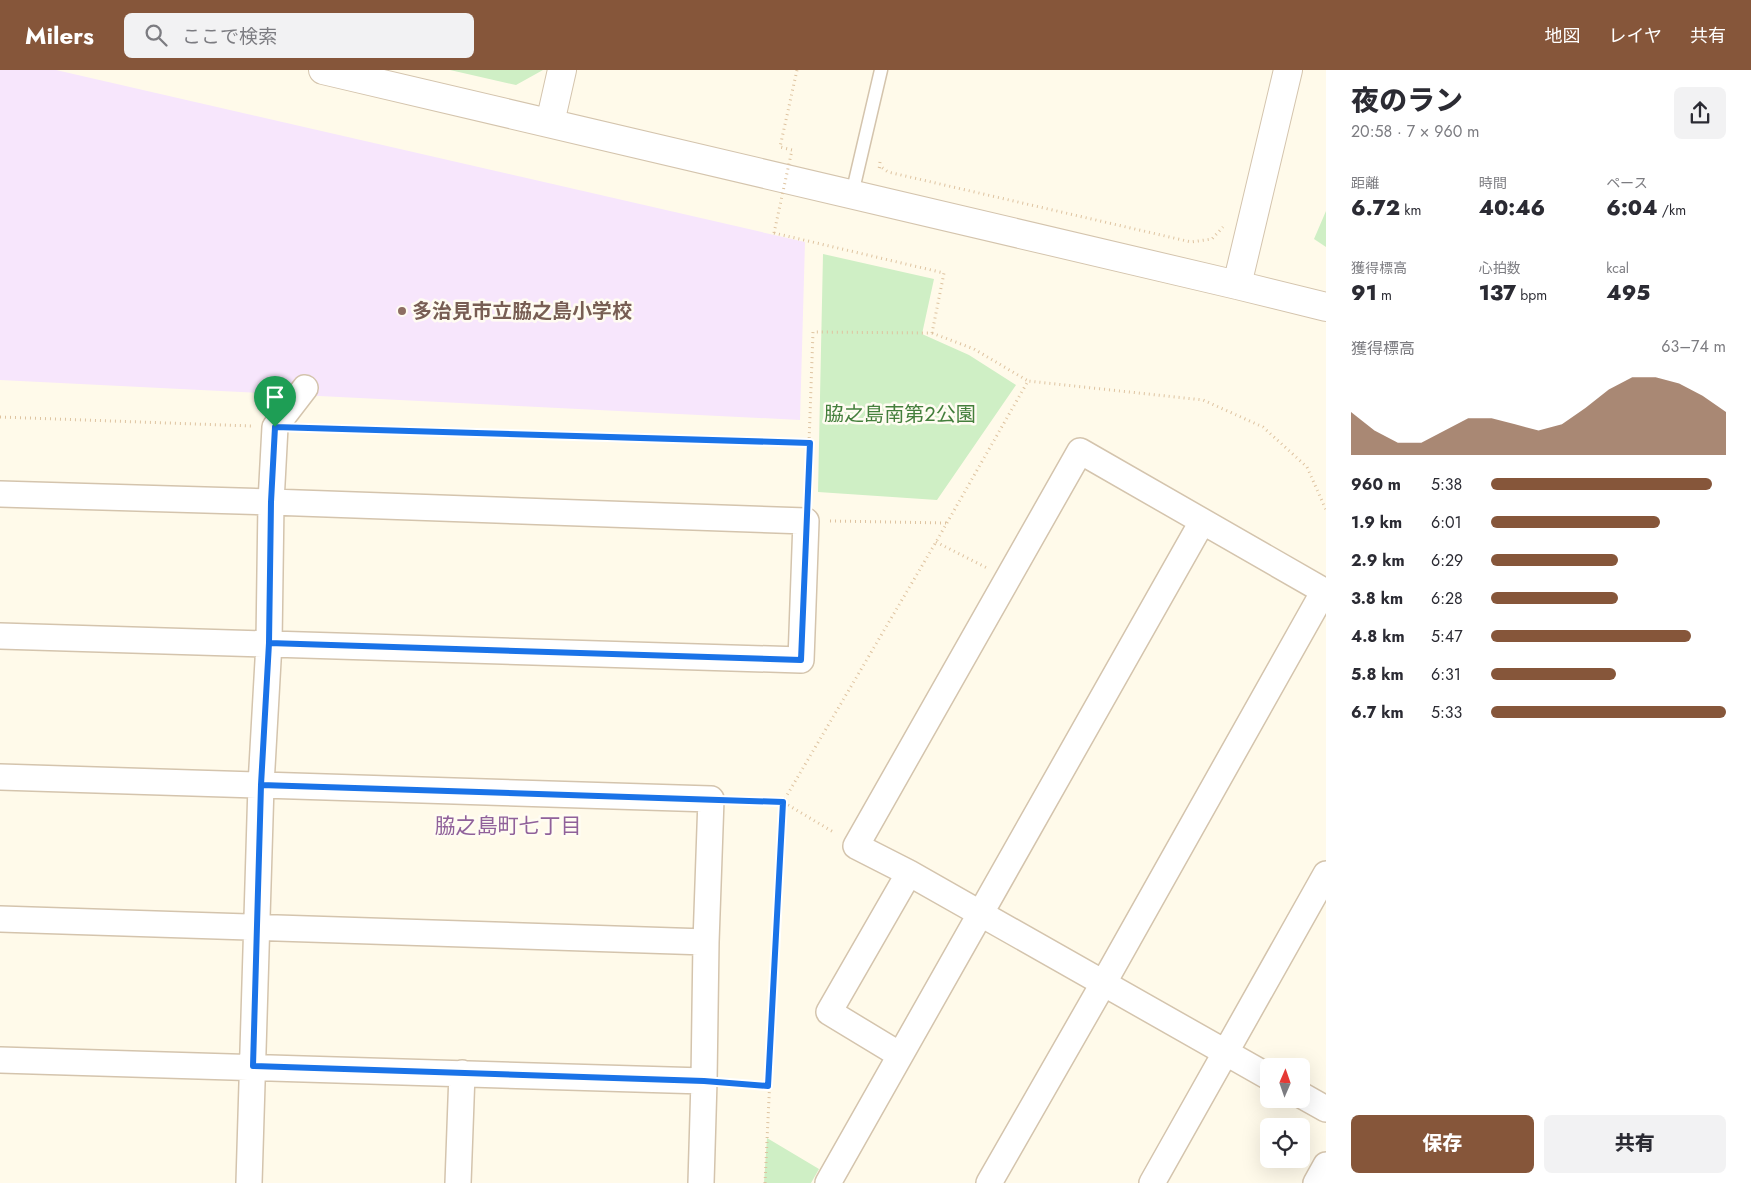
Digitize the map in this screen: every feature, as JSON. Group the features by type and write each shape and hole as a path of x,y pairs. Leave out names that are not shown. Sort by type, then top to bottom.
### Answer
{"street":[{"path":"323,70 1326,307"},
{"path":"550,123 562,70"},
{"path":"1237,285 1288,70"},
{"path":"249,1183 256,926 269,643 271,502 275,427 305,388"},
{"path":"988,1183 1103,984 1324,591 1080,451 856,846 909,873 1103,984 1260,1072"},
{"path":"0,494 806,521 801,660 0,636"},
{"path":"828,1183 1202,522"},
{"path":"0,777 711,799 701,1183"},
{"path":"900,1055 829,1012 909,873"},
{"path":"1152,1183 1326,874"},
{"path":"0,919 706,942"},
{"path":"0,1060 253,1066 704,1081"},
{"path":"458,1183 462,1073"},
{"path":"1310,1100 1326,1109"},
{"path":"1316,1183 1326,1165"}],"lane":[{"path":"852,194 881,70"}],"path":[{"path":"797,70 780,147 792,150 774,233 944,273 932,333"},
{"path":"880,166 888,172 1191,242 1212,239 1228,223"},
{"path":"947,523 806,521 813,332 932,333 974,350 1028,381"},
{"path":"0,417 810,443"},
{"path":"936,542 1007,578"},
{"path":"711,799 783,802 856,846"},
{"path":"765,1183 768,1086 783,802"},
{"path":"704,1081 768,1086"}],"shaded area":[{"name":"多治見市立脇之島小学校","path":"0,70 56,70 805,242 800,420 0,380"}],"green space":[{"path":"450,70 543,70 516,85"},
{"path":"1326,211 1326,247 1314,239"},
{"name":"脇之島南第２公園","path":"823,254 934,279 922,334 969,355 1016,385 937,500 818,492"},
{"path":"767,1138 819,1169 811,1183 764,1183"}],"place":[{"name":"多治見市立脇之島小学校","path":"402,311"}],"district":[{"name":"脇之島町七丁目","path":"508,826"}],"route":[{"path":"275,427 271,502 269,643 261,785 253,1066 704,1081 768,1086 783,802 261,785 265,714 269,643 801,660 810,443 275,427"}]}
